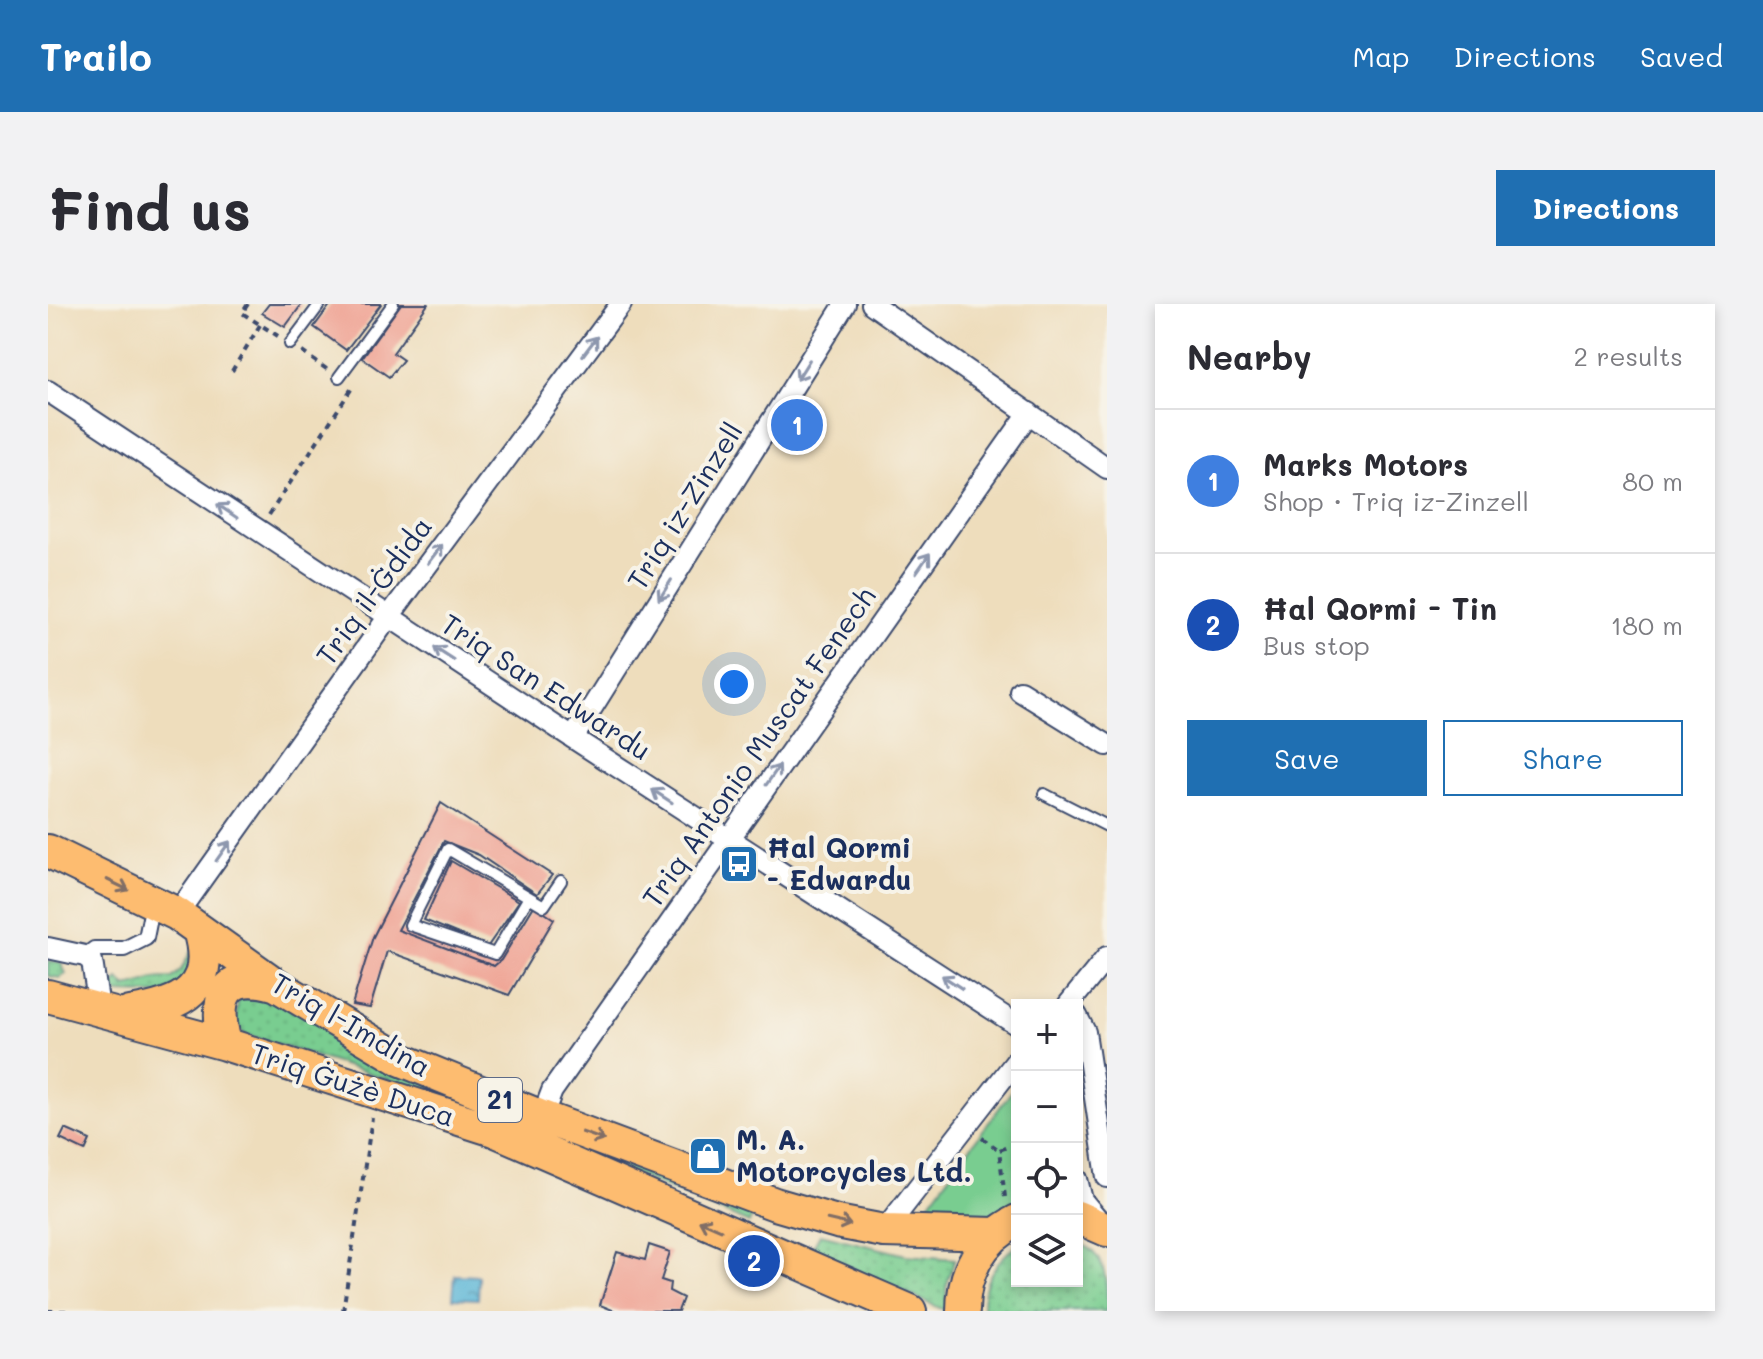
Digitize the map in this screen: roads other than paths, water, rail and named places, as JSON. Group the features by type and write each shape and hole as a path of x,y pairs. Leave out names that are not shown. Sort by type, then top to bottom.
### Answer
{"highway":[{"name":"Triq l-Imdina","path":"48,851 176,916 275,984 402,1060 542,1117 775,1204 884,1231 1009,1226"},
{"path":"111,1011 161,1008 184,997 196,987 205,962 176,916"},
{"path":"225,1044 218,1018 220,1002 227,991 238,980 251,978 275,984"},
{"name":"Triq Ġużè Duca","path":"48,996 225,1044 494,1130 910,1311"},
{"path":"963,1311 963,1288 974,1258 1009,1226"}],"street":[{"name":"Triq il-Ġdida","path":"176,916 388,617 621,304"},
{"name":"Triq iz-Zinzell","path":"573,738 845,304"},
{"path":"872,304 1107,468"},
{"name":"Triq San Edwardu","path":"48,391 258,532 1011,1021"},
{"name":"Triq Antonio Muscat Fenech","path":"542,1117 552,1091 1029,413"},
{"path":"1020,691 1107,745"},
{"path":"85,956 94,949 124,949 146,938 176,916"},
{"path":"48,948 85,956 92,961 111,1011"},
{"path":"1078,999 1107,957"},
{"path":"1083,1028 1107,1177"},
{"path":"884,1231 1011,1068"},
{"path":"1083,1202 1096,1225"}],"lane":[{"path":"290,344 320,304"},
{"path":"339,377 393,304"},
{"path":"1044,794 1107,826"},
{"path":"529,897 495,954 410,925 448,849 529,897 544,906 561,881"}],"water":[{"path":"455,1275 479,1276 478,1299 453,1298"}],"place":[{"name":"Marks Motors","path":"797,425"},
{"name":"Ħal Qormi - Edwardu","path":"739,864"},
{"name":"M. A. Motorcycles Ltd.","path":"708,1156"},
{"name":"Ħal Qormi - Tin","path":"754,1261"}]}
